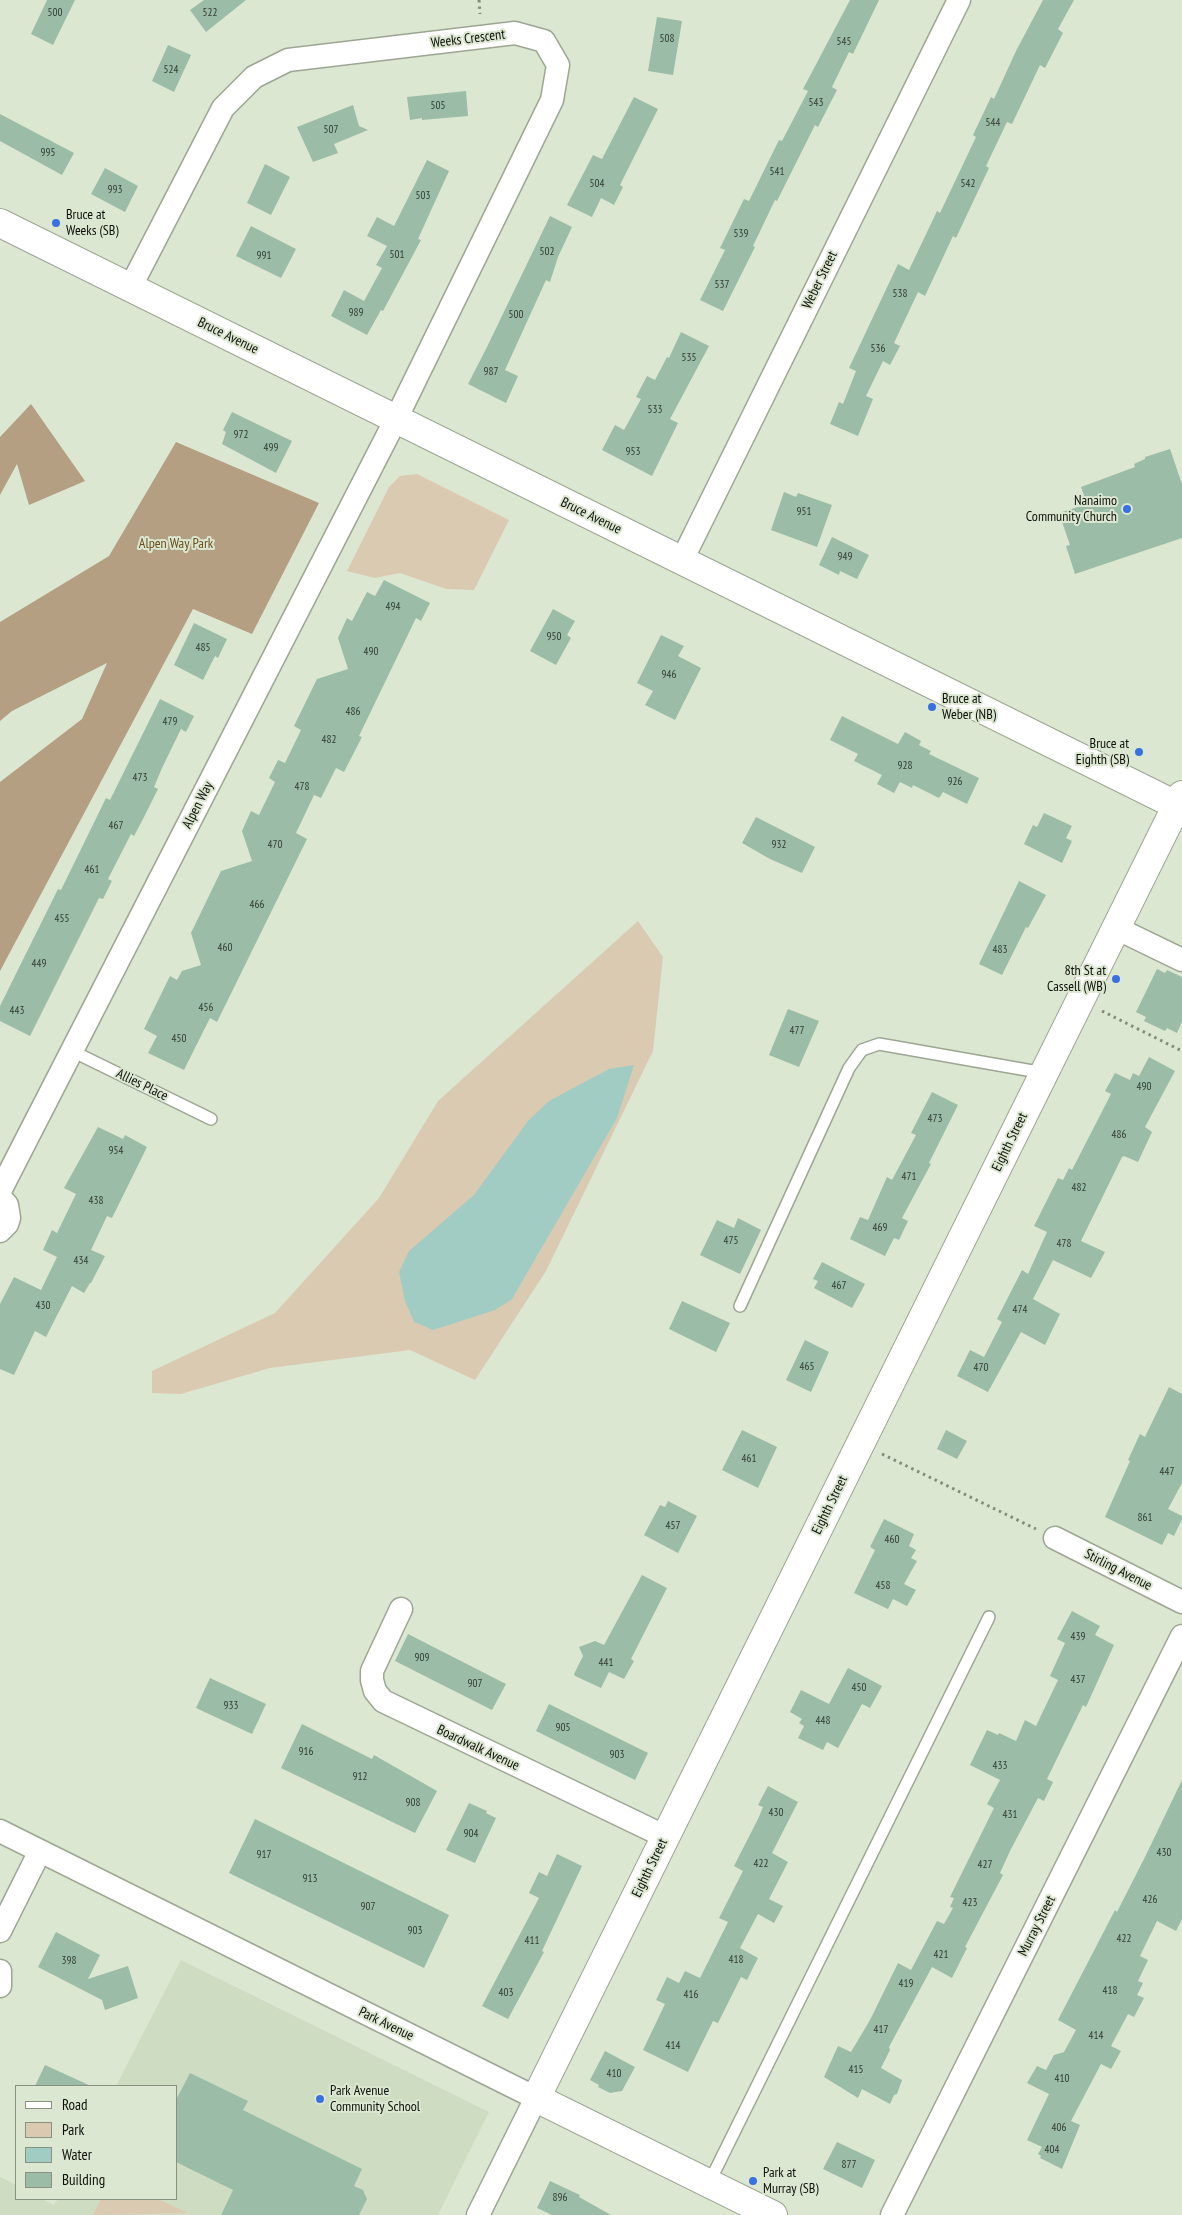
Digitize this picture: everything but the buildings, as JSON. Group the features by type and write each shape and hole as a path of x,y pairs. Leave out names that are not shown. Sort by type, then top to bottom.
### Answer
{"street":[{"name":"Weber Street","path":"682,560 959,0"},
{"name":"Weeks Crescent","path":"130,288 223,108 254,77 288,60 515,33 544,41 558,65 552,100 396,419"},
{"name":"Bruce Avenue","path":"0,223 682,560 1180,803"},
{"name":"Alpen Way","path":"0,1191 396,419"},
{"name":"Eighth Street","path":"478,2215 1080,1000 1180,803"},
{"path":"1116,928 1182,960"},
{"path":"0,1197 7,1205 9,1218 7,1224 0,1231"},
{"name":"Stirling Avenue","path":"1055,1538 1182,1602"},
{"name":"Boardwalk Avenue","path":"401,1609 372,1671 375,1691 383,1701 666,1837"},
{"name":"Murray Street","path":"892,2215 1182,1636"},
{"name":"Park Avenue","path":"0,1831 709,2183 742,2204 773,2215"},
{"path":"0,1931 40,1851"},
{"path":"0,1971 0,1986"}],"lane":[{"path":"740,1306 849,1068 862,1050 879,1044 1044,1073"},
{"name":"Allies Place","path":"72,1051 212,1119"},
{"path":"709,2183 989,1617"}],"path":[{"path":"1080,1000 1182,1050"},
{"path":"860,1444 1055,1538"}],"shaded area":[{"name":"Park Avenue Community School","path":"181,1960 489,2112 438,2215 0,2215 0,2177 15,2184 15,2200 44,2200 54,2205 57,2200 178,2200 178,2085 117,2085"}],"green space":[{"path":"31,404 85,481 29,505 17,464 0,495 0,437"},
{"name":"Alpen Way Park","path":"176,442 319,503 252,634 193,609 0,971 0,782 82,719 107,663 12,711 0,721 0,622 109,556"},
{"path":"417,474 509,520 474,590 446,589 400,573 375,578 347,571 389,487 400,476"},
{"path":"638,921 663,957 653,1051 546,1271 475,1380 410,1350 270,1368 181,1394 152,1393 152,1371 275,1313 379,1198 438,1101"},
{"path":"100,2200 160,2200 188,2213 93,2215"}],"water":[{"path":"634,1065 617,1118 512,1299 495,1310 433,1330 414,1322 405,1301 399,1272 409,1251 474,1195 528,1121 549,1101 609,1069"}],"place":[{"name":"Bruce at Weeks (SB)","path":"56,223"},
{"name":"Nanaimo Community Church","path":"1127,509"},
{"name":"Bruce at Weber (NB)","path":"932,707"},
{"name":"Bruce at Eighth (SB)","path":"1139,752"},
{"name":"8th St at Cassell (WB)","path":"1116,979"},
{"name":"Park Avenue Community School","path":"320,2099"},
{"name":"Park at Murray (SB)","path":"753,2181"}]}
